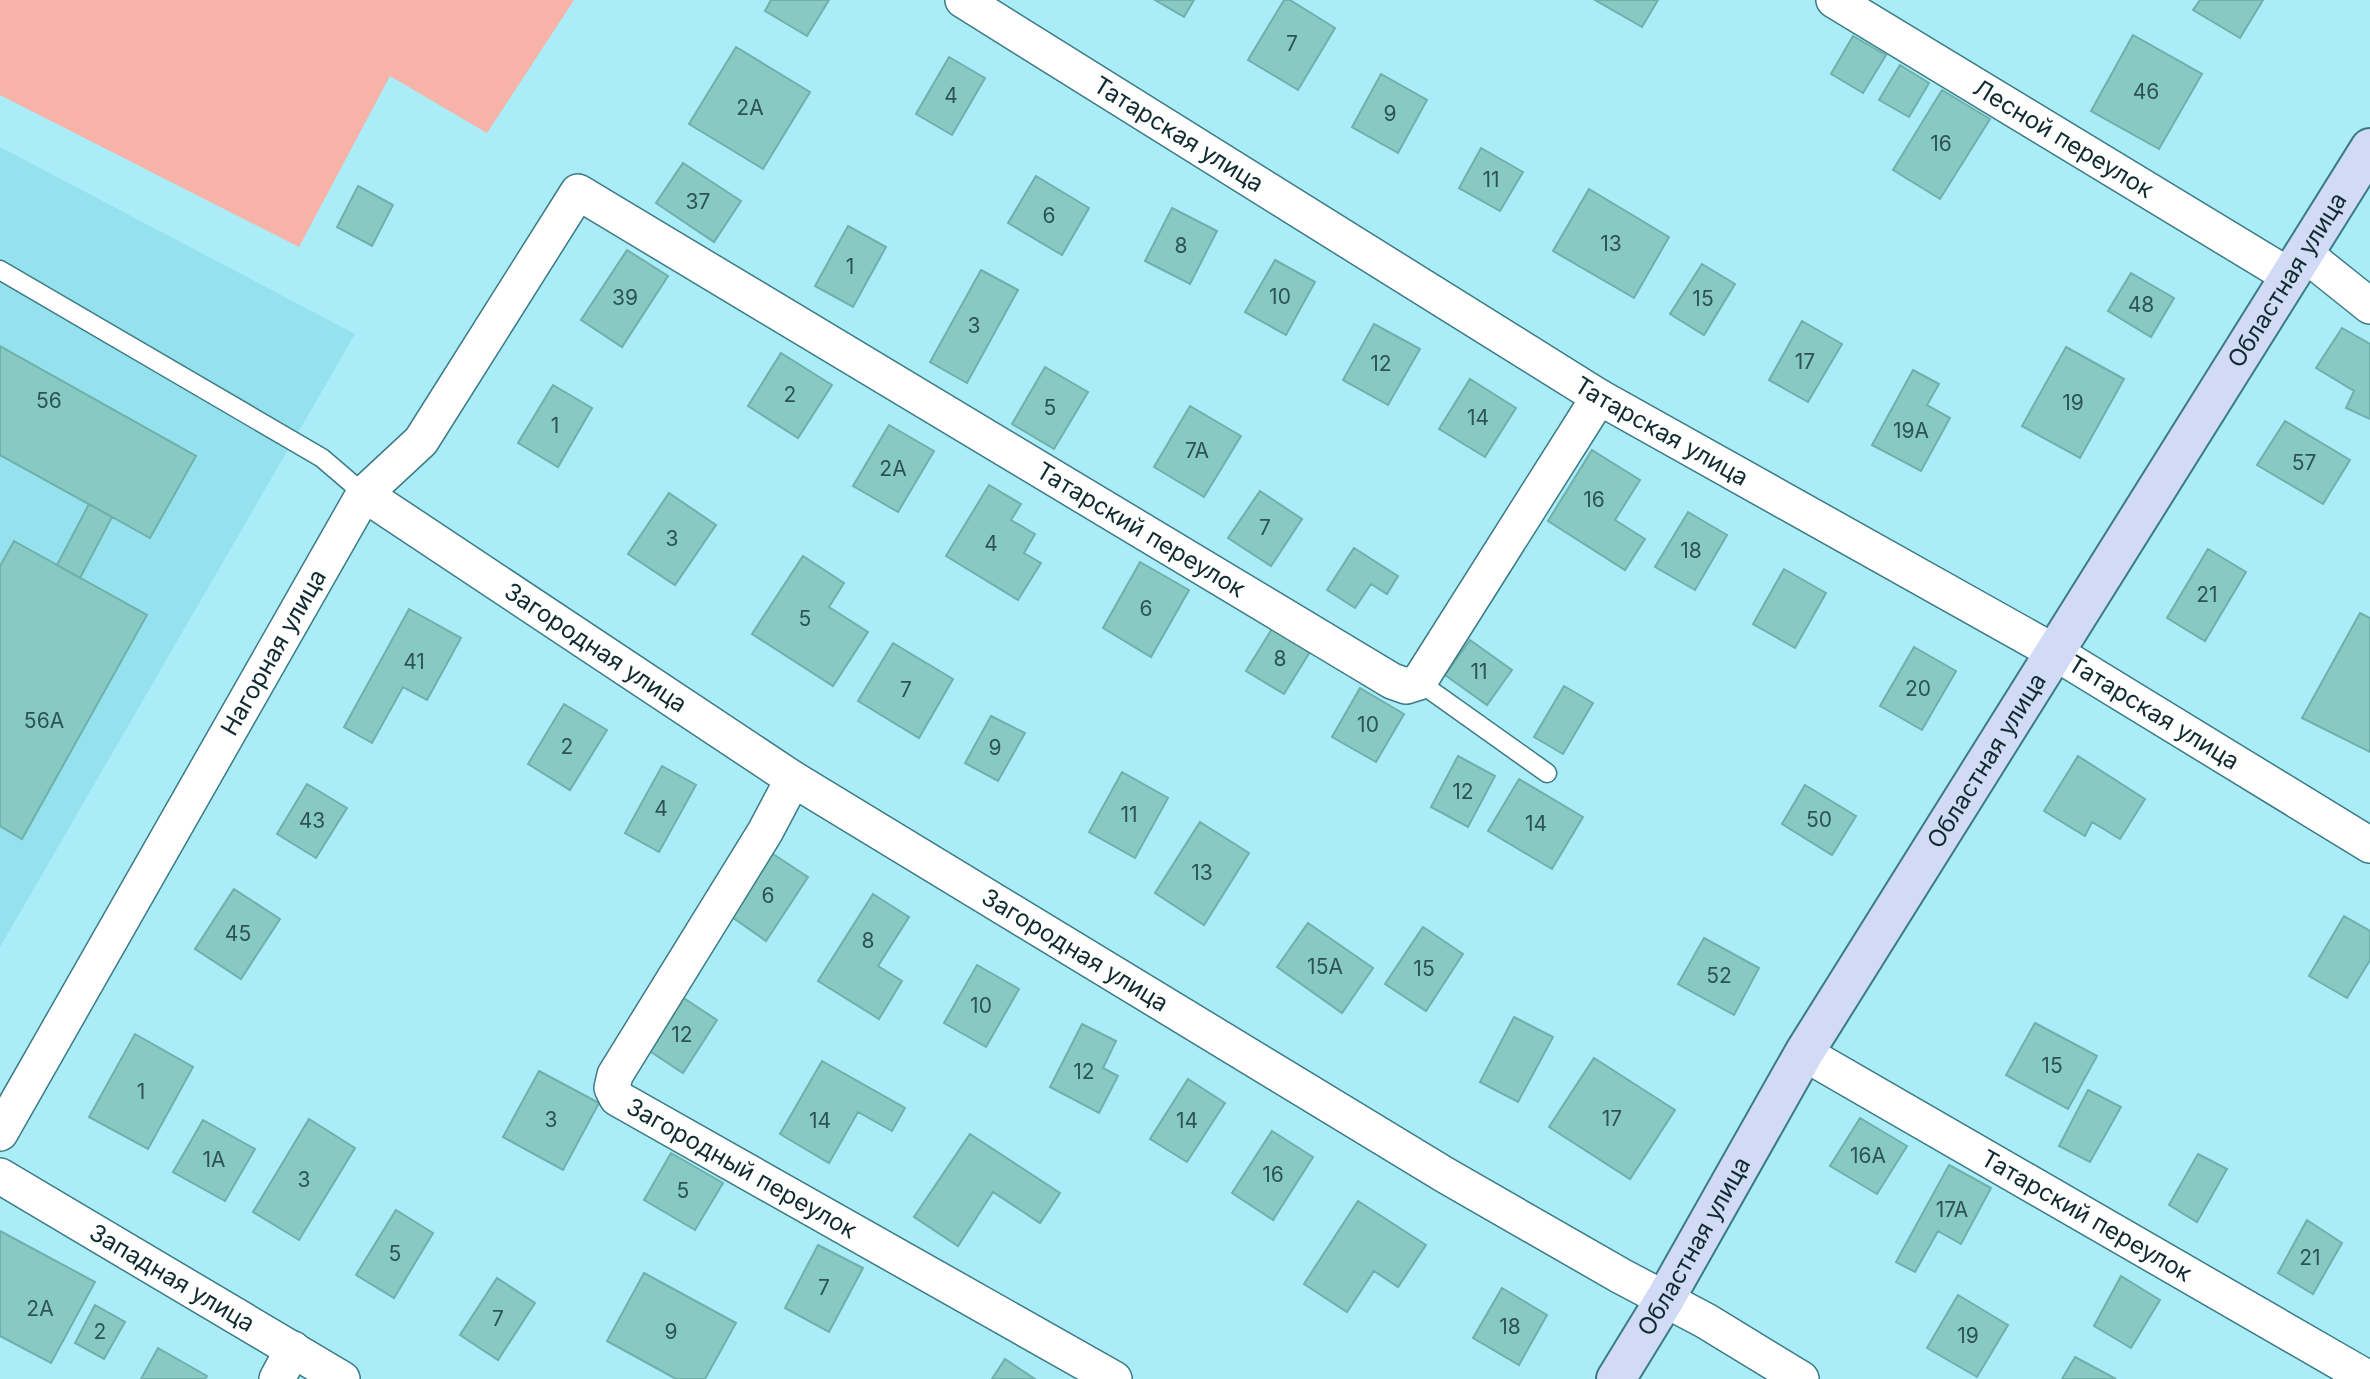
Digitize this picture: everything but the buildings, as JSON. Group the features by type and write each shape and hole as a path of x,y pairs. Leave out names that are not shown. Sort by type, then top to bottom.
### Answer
{"main road":[{"name":"Областная улица","path":"1616,1379 1665,1299 1804,1053 2370,148"}],"street":[{"name":"Татарская улица","path":"963,0 1599,397 2056,653 2370,845"},
{"name":"Лесной переулок","path":"1834,0 2370,306"},
{"name":"Нагорная улица","path":"0,1133 364,494 421,441 578,192"},
{"name":"Татарский переулок","path":"578,192 1392,681 1406,686 1419,682"},
{"path":"1419,682 1599,397"},
{"name":"Загородная улица","path":"364,494 793,779 1445,1175 1706,1321 1801,1379"},
{"name":"Загородный переулок","path":"793,779 765,832 615,1075 612,1088 617,1098 1114,1379"},
{"name":"Татарский переулок","path":"1804,1053 2369,1379"},
{"name":"Западная улица","path":"0,1176 285,1364 342,1379"}],"lane":[{"path":"0,270 322,458 364,494"},
{"path":"1419,682 1547,773"}],"shaded area":[{"path":"0,0 574,0 487,133 390,76 299,247 0,95"},
{"path":"0,147 355,334 0,947"}]}
